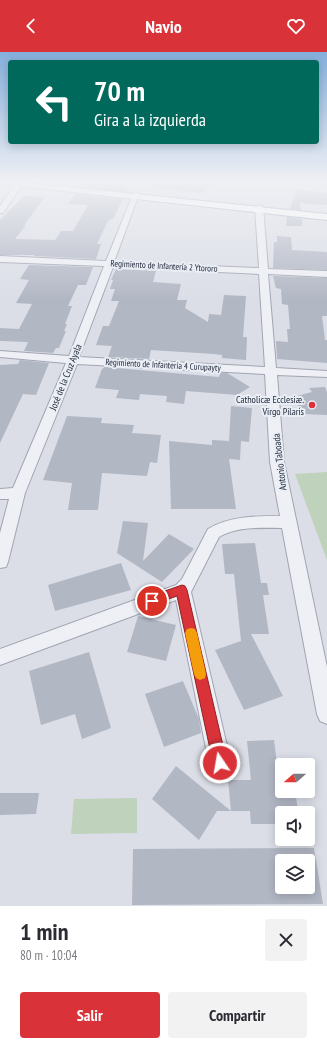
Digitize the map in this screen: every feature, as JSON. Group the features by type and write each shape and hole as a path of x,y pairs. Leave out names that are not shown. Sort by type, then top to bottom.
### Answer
{"street":[{"name":"José de la Cruz Ayala","path":"0,562 18,493 73,360 108,263 126,220"},
{"name":"Antonio Taboada","path":"260,220 262,271 272,371 277,462 327,714"},
{"name":"Regimiento de Infantería 2 Ytororo","path":"0,259 327,274"},
{"name":"Regimiento de Infantería 4 Curupayty","path":"0,354 73,360 327,374"},
{"path":"0,494 18,493"},
{"path":"0,657 182,590 188,584 213,533 216,530 229,526 289,522"},
{"path":"182,590 220,763"}],"green space":[{"path":"327,472 327,560 295,474"},
{"path":"137,798 137,833 71,834 74,799"}],"building":[{"path":"0,220 28,220 24,225 26,225 15,239 55,240 61,231 73,231 79,220 109,220 97,244 101,244 96,259 34,255 0,255"},
{"path":"287,220 302,220 302,226 286,226"},
{"path":"277,236 291,237 292,250 327,252 327,270 273,268 274,242 277,242"},
{"path":"29,265 93,267 86,285 78,285 68,306 72,306 65,324 67,324 64,331 66,331 59,348 56,348 53,353 24,351 28,342 0,341 0,328 19,329 32,304 16,303 29,280 20,279"},
{"path":"116,269 156,271 153,282 181,284 177,300 187,300 185,308 208,322 209,314 221,315 224,295 246,296 243,337 247,337 246,360 222,358 222,355 214,354 151,350 149,359 108,357 112,346 96,345 103,326 109,326 119,301 111,301 115,289 110,289 113,280 111,280"},
{"path":"273,276 327,278 327,316 322,316 325,340 327,340 327,363 277,359 276,341 288,342 287,329 290,329 288,305 282,304 281,289 276,288"},
{"path":"20,360 49,363 36,395 23,394 0,443 0,365 18,364"},
{"path":"105,367 219,377 220,373 227,373 250,387 237,395 186,391 184,404 166,402 167,396 140,394 139,400 116,398 119,390 95,388 102,369"},
{"name":"Catholicæ Ecclesiæ. Virgo Pilaris","path":"325,387 327,392 327,415 303,414 293,397 312,392 309,388"},
{"path":"231,406 252,408 249,442 241,441 240,460 229,459 236,509 171,509 169,441 212,445 212,440 229,441"},
{"path":"67,416 102,418 101,423 134,425 132,433 161,435 157,463 150,462 147,476 102,473 98,510 68,510 72,483 43,480"},
{"path":"123,521 148,523 143,561 169,534 194,549 162,582 117,553"},
{"path":"255,543 261,583 267,583 269,595 263,595 269,634 251,634 283,696 244,710 215,650 241,641 234,574 225,574 222,544"},
{"path":"121,563 131,590 55,611 48,585"},
{"path":"138,616 176,625 166,661 127,652"},
{"path":"89,652 111,728 82,739 75,714 41,725 29,671"},
{"path":"183,681 199,719 201,733 164,747 145,694"},
{"path":"274,740 276,758 275,758 275,798 296,798 297,806 275,806 275,824 251,824 250,811 231,811 228,780 251,780 247,741"},
{"path":"176,766 231,811 217,811 199,840 152,799"},
{"path":"0,793 39,793 36,814 0,815"},
{"path":"314,848 315,854 275,854 275,894 315,894 315,854 323,904 132,905 133,849"}],"slow traffic":[{"path":"191,633 200,674"}],"place":[{"name":"Catholicæ Ecclesiæ. Virgo Pilaris","path":"312,405"}],"route":[{"path":"152,601 182,590 220,763"}]}
